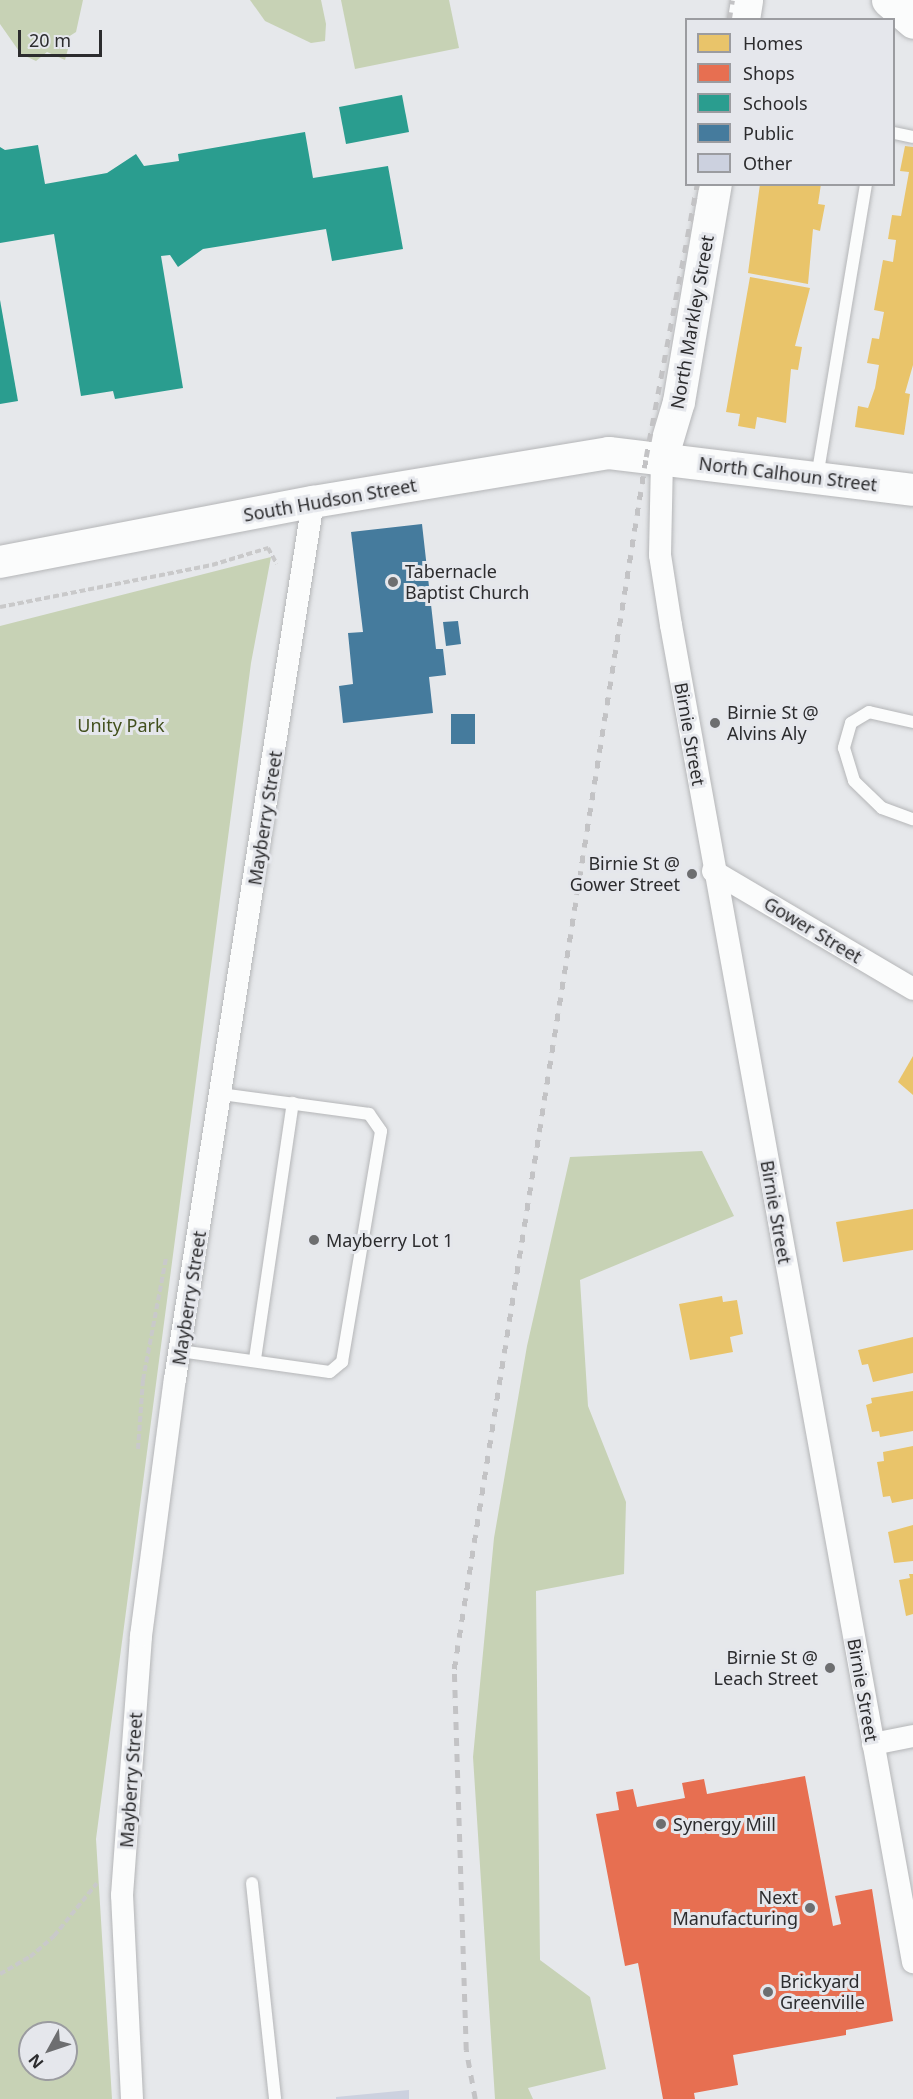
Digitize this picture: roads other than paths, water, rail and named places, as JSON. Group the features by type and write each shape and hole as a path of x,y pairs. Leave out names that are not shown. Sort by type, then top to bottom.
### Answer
{"highway":[{"path":"888,0 913,22"}],"street":[{"path":"744,18 747,0"},
{"name":"North Markley Street","path":"662,459 679,402 716,186"},
{"name":"South Hudson Street","path":"0,562 313,502 609,453 662,459"},
{"name":"North Calhoun Street","path":"662,459 913,490"},
{"name":"Birnie Street","path":"662,459 660,555 713,871 913,1962"},
{"name":"Mayberry Street","path":"132,2099 122,1896 141,1636 180,1351 313,502"},
{"name":"Gower Street","path":"713,871 913,989"},
{"path":"873,1743 913,1736"}],"lane":[{"path":"895,134 913,137"},
{"path":"817,477 866,186"},
{"path":"913,722 868,712 851,723 844,748 854,781 882,808 913,819"},
{"path":"180,1351 255,1359 330,1372 342,1362 381,1131 369,1114 222,1094"},
{"path":"255,1359 293,1104"},
{"path":"252,1883 275,2099"}],"railway":[{"path":"729,18 732,0"},
{"path":"475,2099 466,2050 454,1669 646,457 697,186"}],"place":[{"name":"Tabernacle Baptist Church","path":"393,582"},
{"name":"Birnie St @ Alvins Aly","path":"715,723"},
{"name":"Birnie St @ Gower Street","path":"692,874"},
{"name":"Mayberry Lot 1","path":"314,1240"},
{"name":"Birnie St @ Leach Street","path":"830,1668"},
{"name":"Synergy Mill","path":"661,1824"},
{"name":"Next Manufacturing","path":"810,1908"},
{"name":"Brickyard Greenville","path":"768,1992"}],"park label":[{"name":"Unity Park","path":"121,725"}]}
